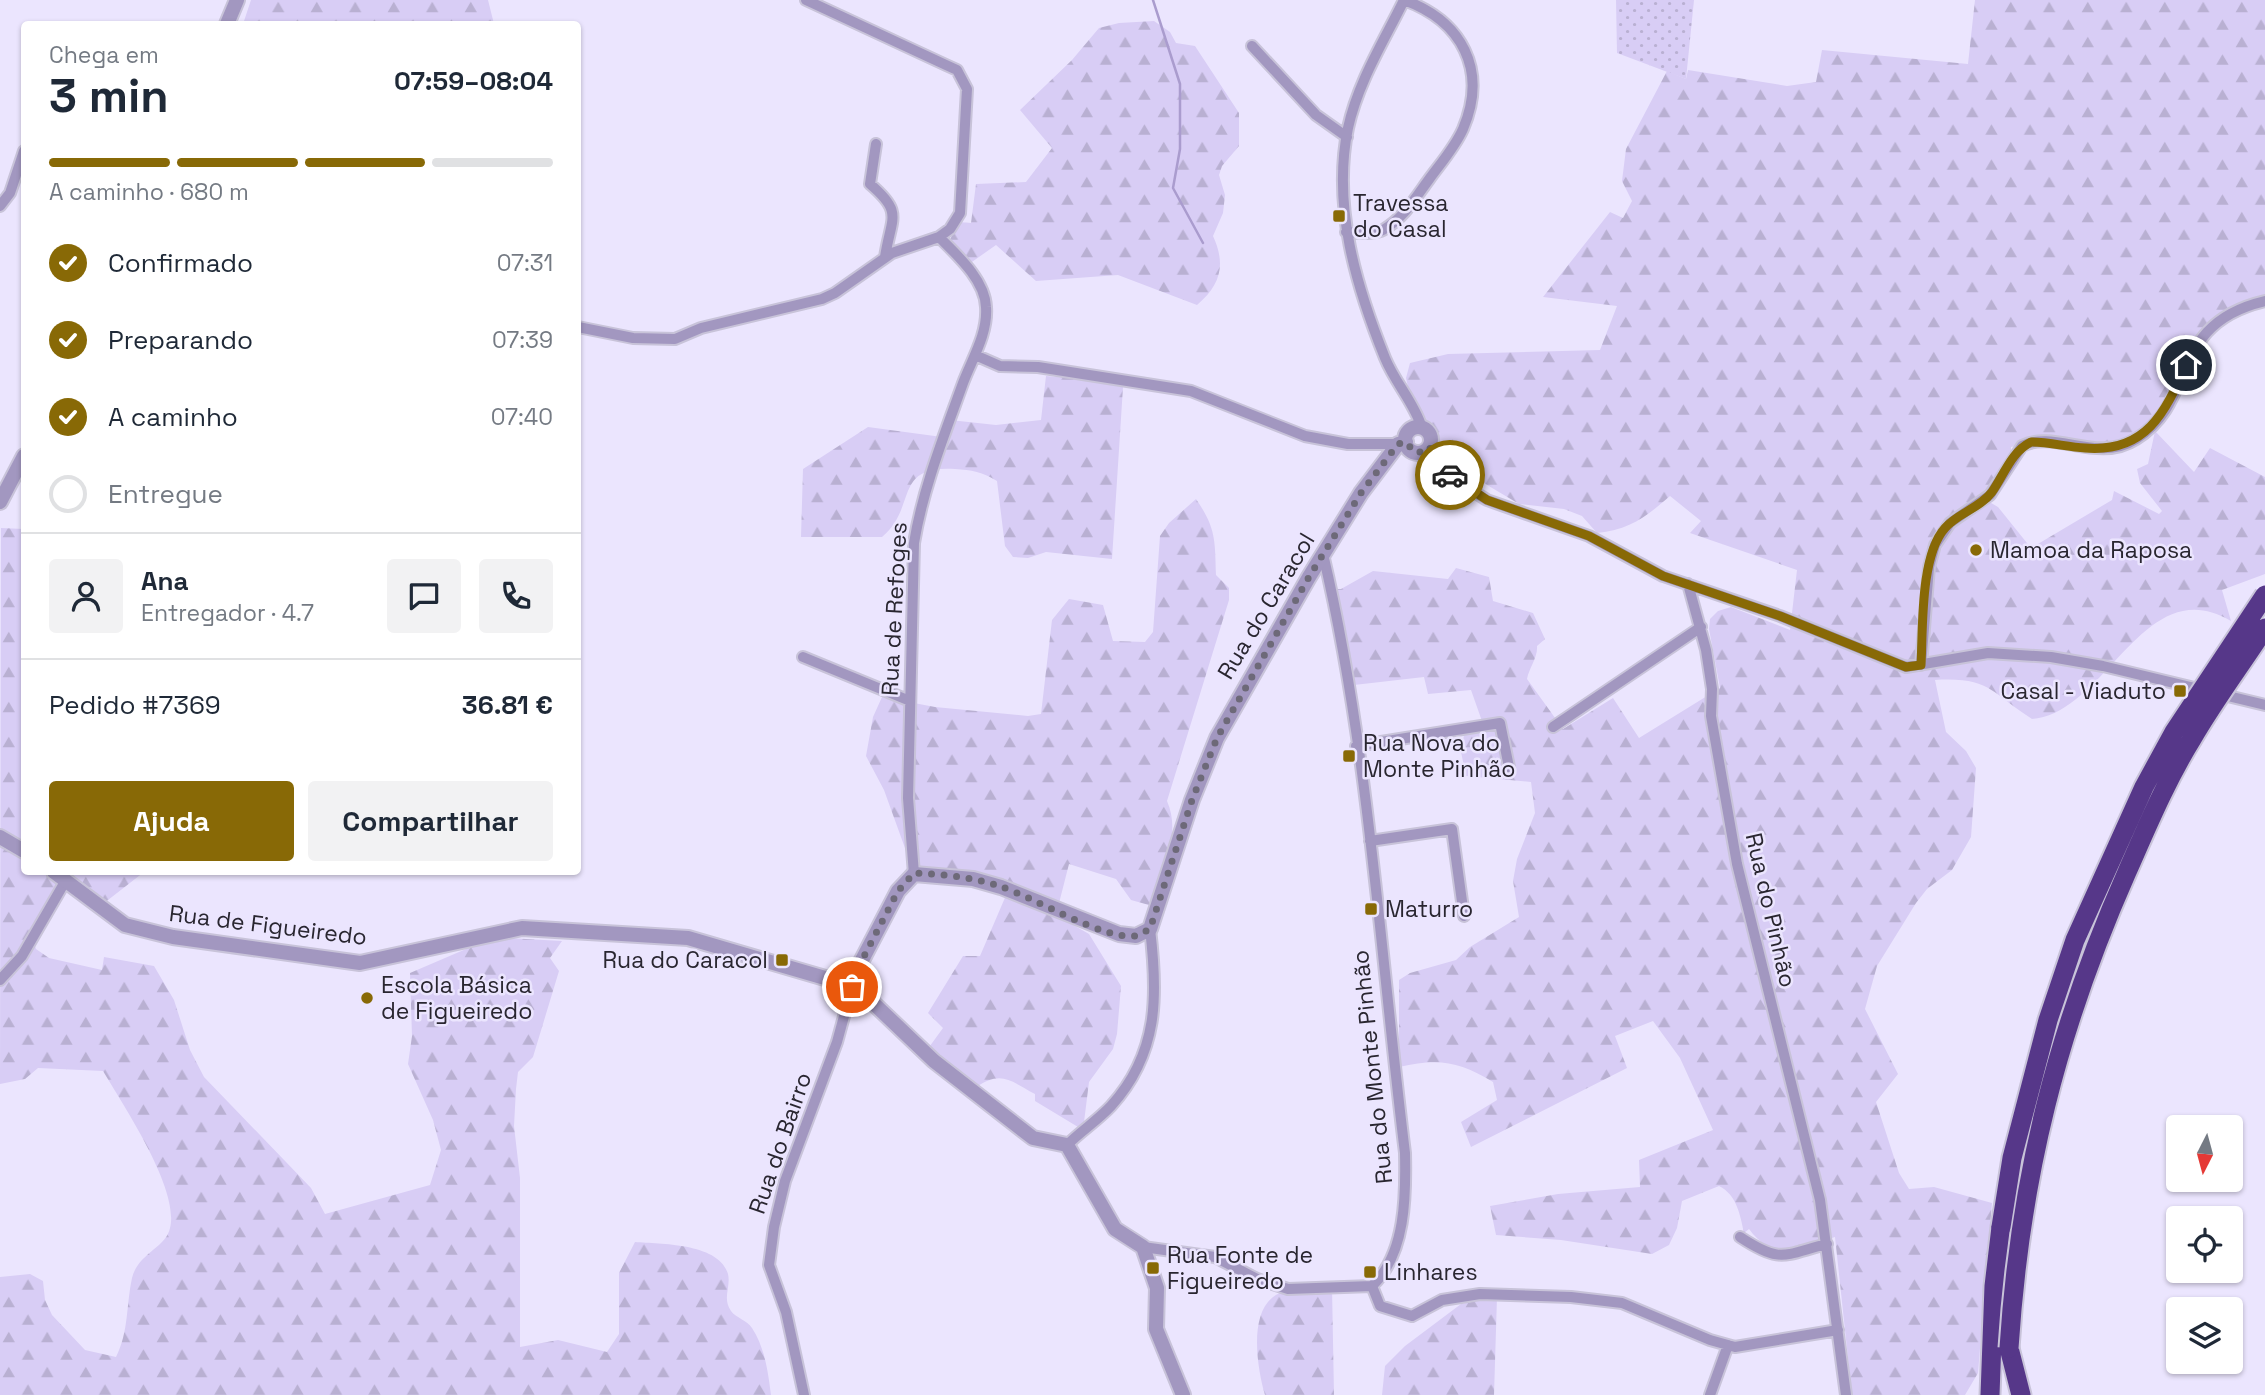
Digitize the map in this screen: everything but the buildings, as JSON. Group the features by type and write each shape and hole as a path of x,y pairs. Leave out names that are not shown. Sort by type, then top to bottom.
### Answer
{"highway":[{"path":"2006,1395 1994,1286 2012,1158 2048,1020 2075,940 2144,788 2174,732 2265,595"},
{"path":"1990,1395 2032,1160 2067,1026 2094,947 2164,789 2192,738 2265,628"},
{"path":"1999,1348 2021,1395"}],"street":[{"path":"228,21 237,0"},
{"path":"581,328 633,338 675,339 701,328 822,299 835,293 885,257 939,237 950,229 960,213 967,89 962,78 946,65 806,0"},
{"path":"975,355 1000,366 1038,367 1191,391 1305,436 1348,444 1402,443 1414,452 1423,452 1429,447 1431,436 1422,428 1417,411 1385,359 1357,283 1346,232 1347,137 1355,104 1404,0 1422,7 1445,22 1466,51 1471,78 1466,118 1445,158 1401,218 1380,232 1346,232"},
{"path":"1252,46 1316,114 1347,137"},
{"path":"876,144 870,184 891,202 894,212 885,257"},
{"path":"0,206 6,201 21,160"},
{"name":"Rua de Refoges","path":"914,873 908,798 914,542 920,507 981,342 986,306 974,276 939,237"},
{"path":"1921,665 1928,577 1935,545 1950,523 1990,495 2022,446 2039,442 2106,449 2137,439 2158,420 2204,334 2230,312 2265,301"},
{"path":"1402,443 1411,429 1422,428"},
{"name":"Rua do Caracol","path":"1150,929 1192,800 1217,738 1247,681 1361,493 1402,443"},
{"path":"1429,447 1455,480 1487,500 1589,536 1663,576 1780,616 1906,667 1988,653 2051,657 2104,666 2265,705"},
{"path":"0,502 21,462"},
{"name":"Rua do Monte Pinhão","path":"1323,554 1340,628 1370,841 1405,1153 1406,1197 1401,1230 1379,1279 1372,1286"},
{"name":"Rua do Pinhão","path":"1688,584 1701,626 1713,689 1711,716 1737,864 1820,1200 1846,1395"},
{"path":"1553,727 1701,626"},
{"path":"803,657 910,701"},
{"path":"1356,746 1500,723 1509,767"},
{"path":"1370,841 1452,829 1464,916"},
{"path":"0,837 21,849"},
{"path":"851,986 898,891 914,873 973,878 1036,899 1091,925 1119,934 1136,936 1150,929 1154,965 1153,1028 1130,1080 1110,1107 1067,1145 1115,1229 1143,1247 1215,1257 1257,1279 1288,1289 1372,1286 1380,1306 1412,1316 1442,1300 1480,1294 1571,1297 1622,1303 1710,1340 1735,1346 1838,1330"},
{"path":"0,980 22,956 60,876"},
{"name":"Rua de Figueiredo","path":"60,876 125,925 149,933 360,963 522,928 688,939 851,986 934,1061 1033,1138 1067,1145"},
{"name":"Rua do Bairro","path":"804,1395 786,1312 769,1265 774,1227 785,1181 837,1042 851,986"},
{"path":"1740,1237 1764,1252 1779,1256 1794,1255 1827,1244"},
{"path":"1143,1247 1157,1288 1156,1329 1183,1395"},
{"path":"1710,1395 1728,1345"}],"green space":[{"path":"251,0 488,0 493,21 244,21"},
{"path":"1616,0 1694,0 1686,79 1617,53"},
{"path":"1975,0 2265,0 2265,301 2211,323 2158,423 2133,446 2045,440 2011,447 2011,457 1986,500 1998,507 2031,548 2112,500 2114,491 2159,514 2162,511 2140,483 2137,469 2148,464 2155,431 2194,472 2210,448 2265,477 2265,574 2222,590 2231,621 2201,610 2174,614 2150,628 2082,694 2059,711 2032,719 1979,684 1935,680 1946,732 1966,751 1976,768 1971,837 1952,870 1927,889 1916,903 1877,966 1865,1009 1898,1074 1876,1102 1899,1173 1909,1189 1934,1187 1992,1203 1978,1373 1965,1395 1852,1395 1835,1237 1789,1250 1769,1247 1749,1229 1744,1233 1734,1200 1719,1186 1682,1201 1677,1228 1669,1245 1652,1254 1561,1240 1496,1235 1490,1206 1558,1194 1640,1187 1639,1160 1713,1130 1680,1058 1653,1021 1615,1036 1627,1068 1471,1147 1461,1122 1497,1100 1493,1082 1448,1063 1399,1067 1399,980 1410,973 1456,960 1470,947 1519,917 1513,881 1517,859 1535,813 1531,782 1466,776 1461,752 1464,735 1481,733 1483,724 1471,690 1428,694 1424,677 1354,685 1352,671 1346,671 1331,589 1341,589 1373,571 1448,579 1456,568 1489,577 1493,601 1533,613 1545,639 1537,646 1527,679 1563,729 1613,698 1639,738 1720,688 1709,629 1710,619 1718,611 1731,607 1790,630 1797,570 1690,533 1701,521 1670,496 1636,521 1619,529 1597,533 1582,516 1564,509 1519,504 1462,470 1451,459 1409,391 1406,378 1410,363 1448,354 1600,350 1617,306 1543,297 1610,212 1623,218 1632,201 1622,181 1626,149 1667,71 1686,79 1688,70 1787,86 1816,82 1822,50 1968,64"},
{"path":"1154,21 1170,32 1176,43 1195,46 1239,113 1239,146 1222,166 1219,175 1225,195 1223,213 1213,236 1220,265 1219,274 1211,290 1197,305 1118,275 1036,281 996,245 969,264 949,242 958,222 971,223 976,184 1026,182 1052,148 1020,110 1072,60 1099,28 1119,23"},
{"path":"1046,376 1091,380 1123,387 1112,559 1046,552 1028,558 1013,557 1005,546 997,481 977,472 955,469 935,470 922,474 914,481 900,513 882,537 801,537 803,469 868,427 942,437 950,420 996,425 1041,420"},
{"path":"1196,499 1211,527 1215,543 1216,575 1229,588 1229,600 1167,801 1172,827 1164,867 1149,905 1131,900 1116,879 1069,864 1056,915 1089,934 1121,986 1117,1034 1113,1049 1089,1082 1083,1130 1035,1101 1035,1094 1011,1081 992,1079 975,1088 927,1050 943,1028 928,1013 963,956 980,956 1010,886 914,873 884,790 866,756 873,717 882,697 935,707 1028,716 1041,714 1052,620 1069,599 1103,605 1113,641 1145,642 1153,632 1160,536 1169,523"},
{"path":"1,528 21,529 21,875 140,875 99,907 68,891 33,940 36,949 49,958 102,970 104,957 154,966 174,1000 190,1050 204,1077 311,1188 325,1214 430,1185 441,1150 433,1120 408,1064 412,1036 410,973 473,946 506,938 562,941 550,958 559,971 533,1057 518,1072 516,1089 514,1126 520,1178 520,1347 558,1340 607,1352 619,1334 619,1273 635,1242 688,1247 713,1256 728,1274 728,1306 750,1325 760,1344 771,1395 0,1395 0,1277 30,1274 43,1281 45,1300 52,1315 85,1350 116,1357 123,1338 135,1269 167,1235 171,1211 167,1192 148,1148 103,1071 38,1068 25,1079 0,1084"},
{"path":"1332,1287 1334,1395 1265,1395 1257,1353 1259,1322 1263,1309 1271,1298 1283,1292"},
{"path":"1497,1297 1494,1395 1382,1395 1385,1366 1405,1346 1461,1304"}],"waterway":[{"path":"1153,0 1180,84 1180,149 1173,188 1203,243"}],"way so far":[{"path":"852,987 849,985 898,891 914,873 973,878 1036,899 1091,925 1119,934 1136,936 1150,929 1192,800 1217,738 1247,681 1361,493 1398,444 1406,442 1414,452 1423,452 1429,447 1438,463 1450,475"}],"place":[{"name":"Travessa do Casal","path":"1339,216"},
{"name":"Mamoa da Raposa","path":"1976,550"},
{"name":"Casal - Viaduto","path":"2180,691"},
{"name":"Rua Nova do Monte Pinhão","path":"1349,756"},
{"name":"Maturro","path":"1371,909"},
{"name":"Rua do Caracol","path":"782,960"},
{"name":"Escola Básica de Figueiredo","path":"367,998"},
{"name":"Rua Fonte de Figueiredo","path":"1153,1268"},
{"name":"Linhares","path":"1370,1272"}],"route":[{"path":"1450,475 1487,500 1589,536 1663,576 1780,616 1906,667 1921,665 1929,567 1935,545 1945,528 1990,495 2022,446 2039,442 2106,449 2137,439 2158,420 2186,365"}]}
